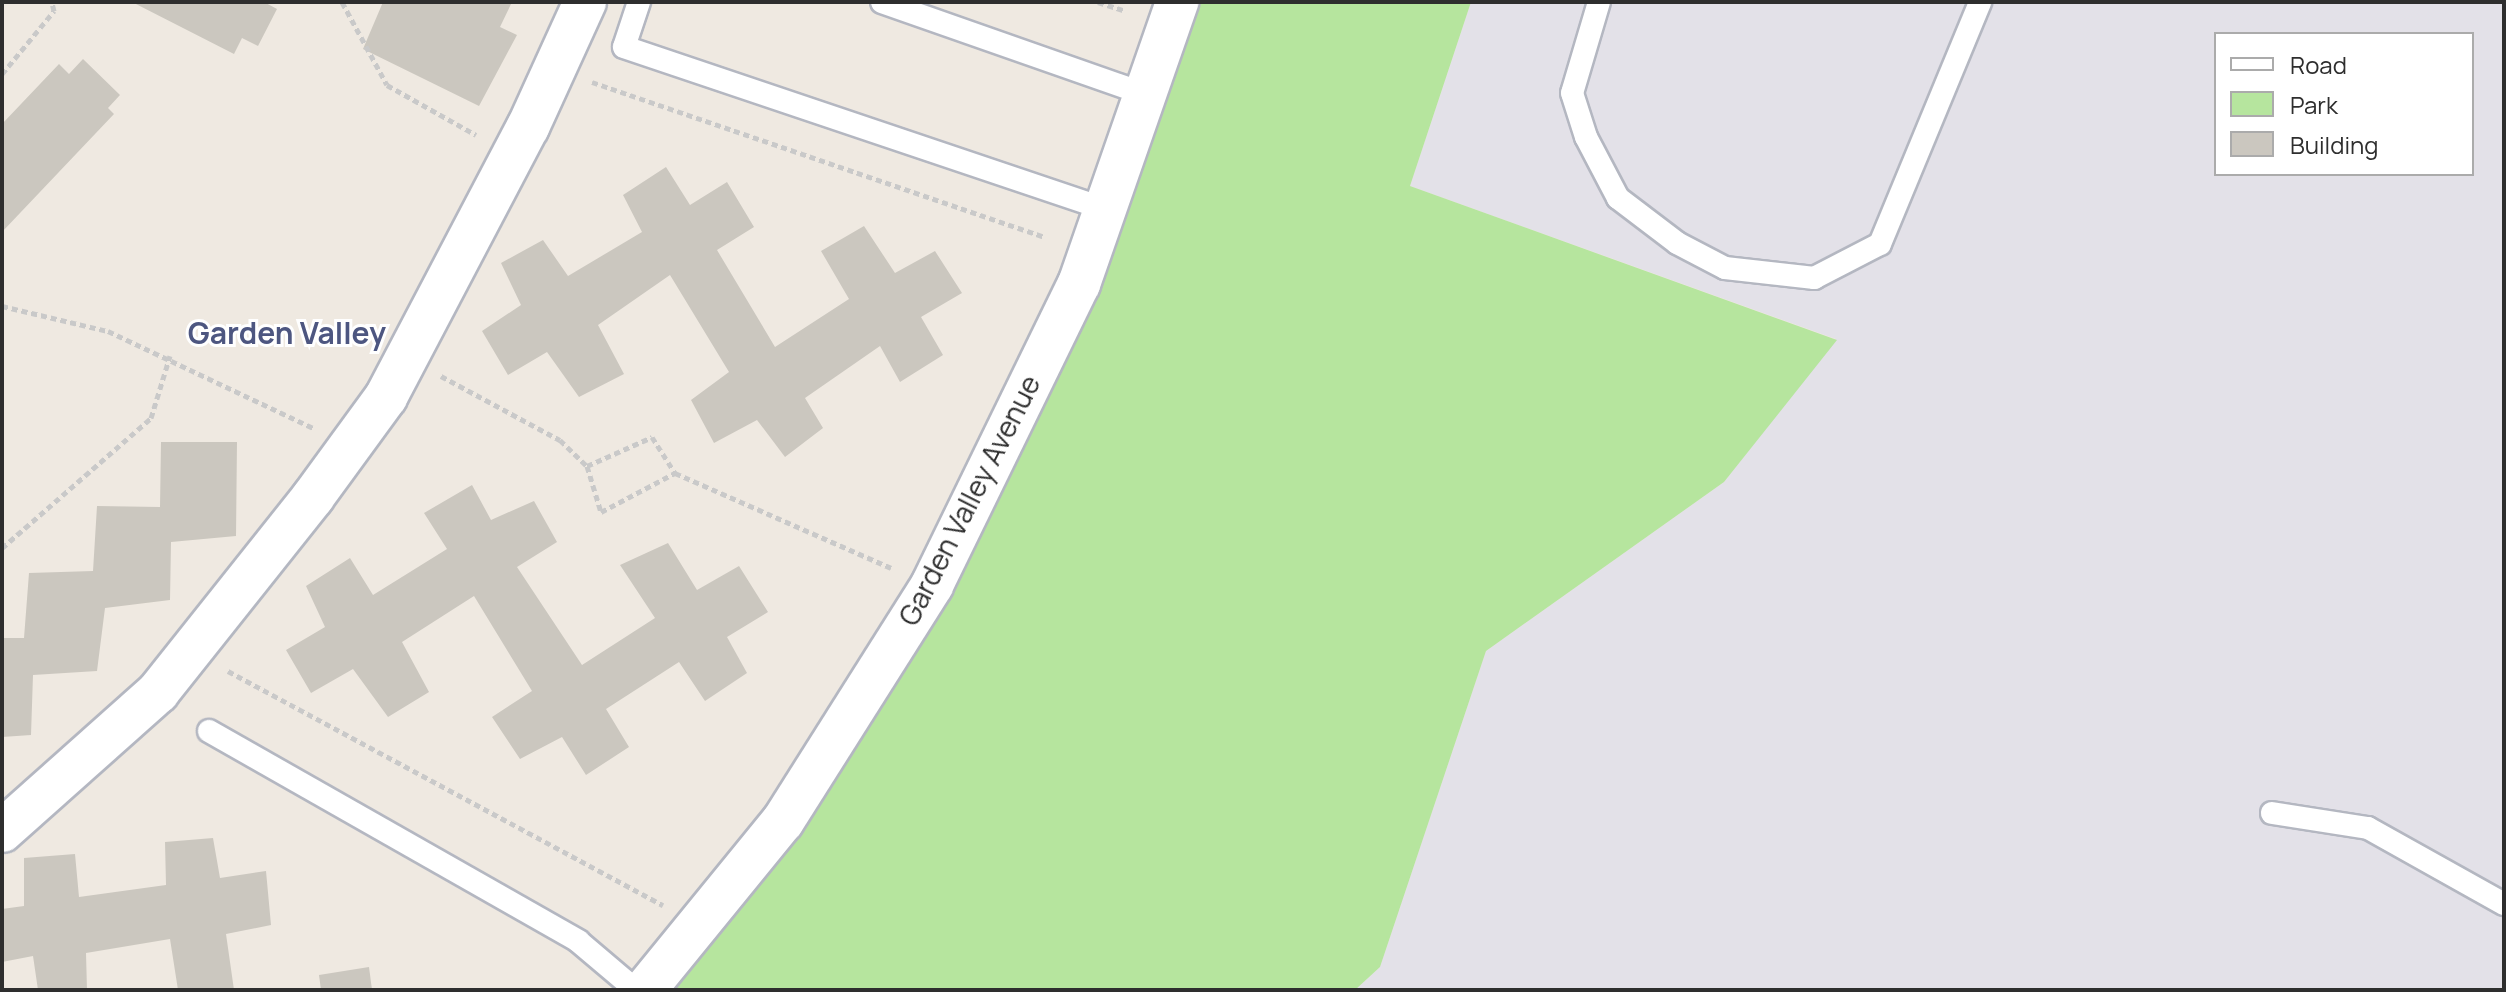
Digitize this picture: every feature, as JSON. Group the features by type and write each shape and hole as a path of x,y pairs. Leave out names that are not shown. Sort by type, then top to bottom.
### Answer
{"street":[{"path":"2,831 158,692 386,397 512,155 585,2"},
{"name":"Garden Valley Avenue","path":"645,990 783,821 932,585 1079,284 1177,2"}],"lane":[{"path":"639,2 624,47 1105,209"},
{"path":"882,2 1145,94"},
{"path":"1599,2 1572,93 1586,137 1618,198 1677,243 1725,268 1814,278 1880,244 1980,2"},
{"path":"209,731 578,941 636,990"},
{"path":"2272,813 2368,828 2504,904"}],"path":[{"path":"2,74 54,11 52,2"},
{"path":"342,2 387,85 512,155"},
{"path":"1098,2 1125,11"},
{"path":"554,69 1045,237"},
{"path":"2,306 108,331 170,356 350,447"},
{"path":"2,548 151,418 170,356"},
{"path":"404,359 504,407 560,440 587,466 601,512 675,473"},
{"path":"587,466 652,437 675,473 891,568"},
{"path":"191,651 664,905"}],"shaded area":[{"path":"1471,2 2504,2 2504,990 1355,990 1380,967 1486,651 1724,482 1836,339 1410,186"}],"green space":[{"path":"1177,2 1471,2 1410,186 1837,340 1724,482 1486,651 1380,967 1355,990 645,990 932,585"}],"building":[{"path":"132,2 264,2 277,9 258,46 242,38 234,54"},
{"path":"383,2 512,2 500,27 517,35 479,106 363,49"},
{"path":"83,59 120,95 108,108 114,114 2,232 2,124 59,64 69,74"},
{"path":"666,167 690,205 727,182 754,227 717,250 775,347 849,299 821,251 864,226 895,273 935,251 962,293 921,317 943,355 900,382 880,346 805,398 823,428 785,457 757,420 714,443 691,400 729,372 670,275 598,325 624,374 579,397 547,352 508,375 482,331 521,305 501,263 543,240 568,276 642,232 623,195"},
{"path":"161,442 237,442 236,536 171,542 170,600 105,608 97,671 33,675 31,735 2,737 2,638 24,638 29,573 93,571 97,506 160,507"},
{"path":"472,485 491,520 534,501 557,542 517,567 582,665 655,618 620,565 668,543 697,590 739,566 768,612 727,637 747,673 705,701 679,662 606,709 629,747 586,775 562,737 520,759 492,717 532,691 474,596 402,642 429,692 388,717 353,669 311,693 286,650 325,627 306,586 350,558 373,595 447,549 424,513"},
{"path":"213,838 220,878 266,871 271,925 226,934 234,990 178,990 170,939 86,953 87,990 38,990 33,956 2,962 2,909 24,906 24,858 75,854 79,897 166,885 165,842"},
{"path":"369,967 372,990 321,990 319,975"}],"district":[{"name":"Garden Valley","path":"287,333"}]}
